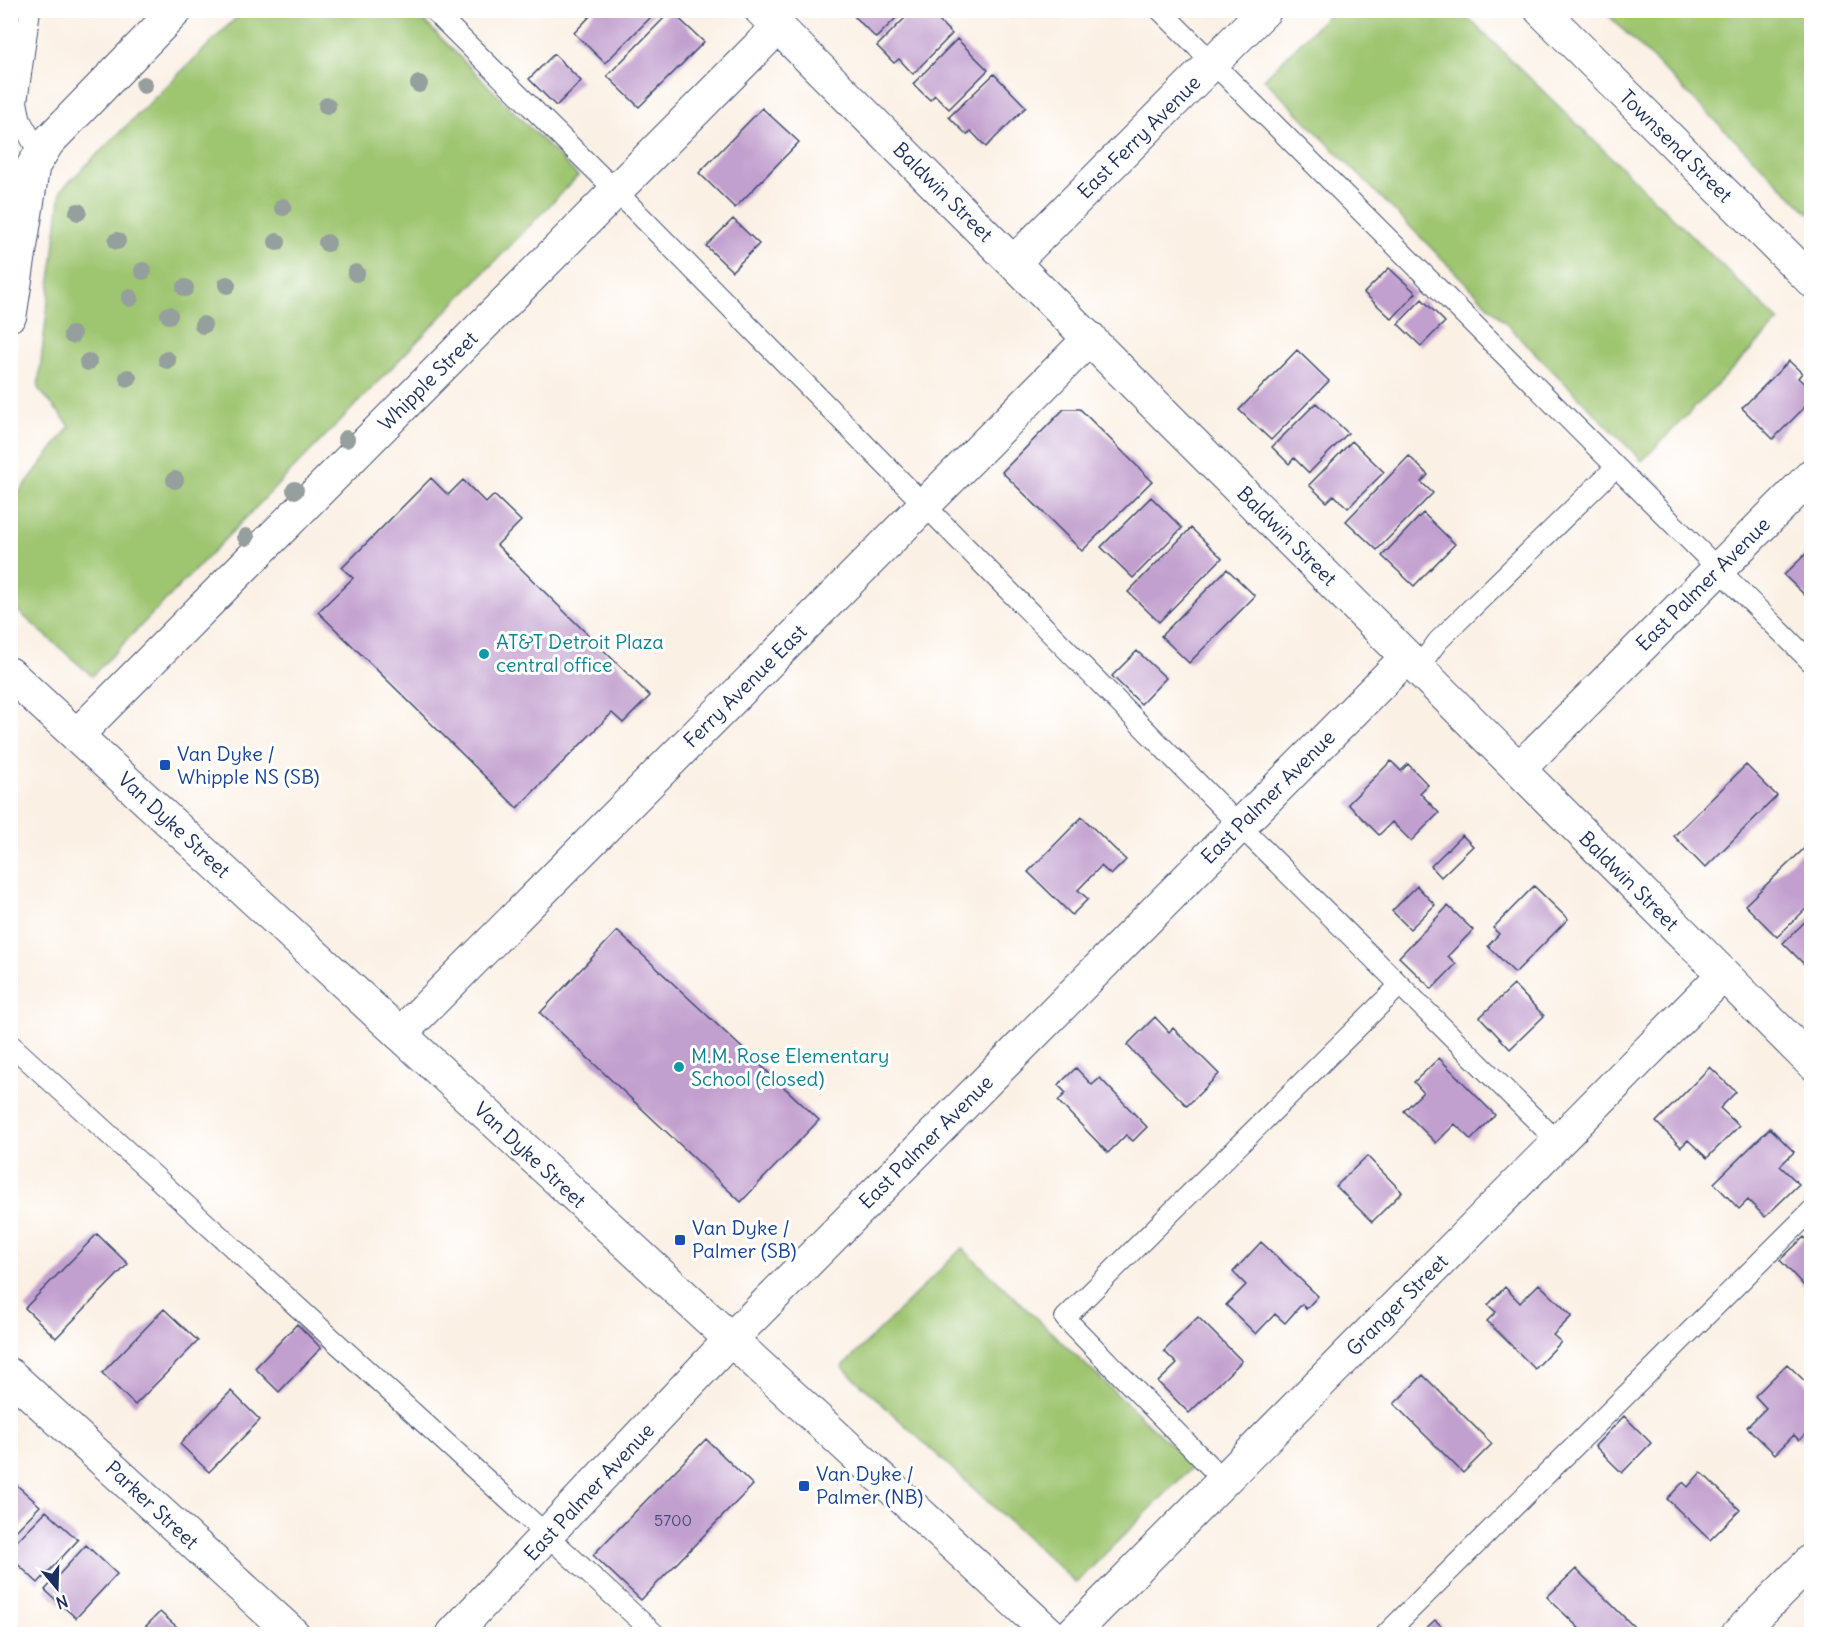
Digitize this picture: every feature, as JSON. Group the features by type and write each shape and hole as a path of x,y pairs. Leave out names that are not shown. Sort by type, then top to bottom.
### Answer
{"street":[{"path":"10,315 33,166 48,142 176,10"},
{"name":"East Ferry Avenue","path":"1014,262 1265,10"},
{"name":"Townsend Street","path":"1541,10 1812,282"},
{"name":"Whipple Street","path":"77,735 616,191 769,19"},
{"name":"Baldwin Street","path":"769,19 1812,1063"},
{"name":"Ferry Avenue East","path":"400,1034 1090,338"},
{"name":"East Palmer Avenue","path":"1519,769 1812,475"},
{"name":"East Palmer Avenue","path":"453,1635 731,1339 1240,826 1412,662"},
{"name":"Van Dyke Street","path":"10,674 1050,1635"},
{"name":"Granger Street","path":"1072,1635 1723,975"},
{"name":"Parker Street","path":"10,1375 293,1635"},
{"path":"1738,1635 1812,1560"}],"lane":[{"path":"30,10 17,102 21,121 40,155"},
{"path":"433,10 616,191 1240,826 1558,1142"},
{"path":"1160,10 1812,663"},
{"path":"1412,662 1438,641 1616,467"},
{"path":"1224,1481 1065,1318 1400,985"},
{"path":"10,1044 655,1635"},
{"path":"1386,1635 1812,1210"}],"green space":[{"path":"244,10 414,11 578,176 92,676 11,605 11,503 70,426 38,388 61,190"},
{"path":"1332,11 1461,11 1779,321 1642,461 1264,79"},
{"path":"1604,11 1811,11 1811,215"},
{"path":"962,1248 1193,1466 1076,1583 842,1367"}],"building":[{"path":"596,10 658,10 605,63 574,33"},
{"path":"848,10 904,10 876,38"},
{"path":"913,10 928,10 952,34 913,74 899,59 894,63 877,46"},
{"path":"671,11 704,42 639,107 607,76"},
{"path":"957,39 988,70 949,109 935,95 930,100 913,84"},
{"path":"554,54 581,81 556,106 529,79"},
{"path":"994,74 1026,107 986,147 971,131 967,135 949,117"},
{"path":"762,108 799,142 735,208 699,173"},
{"path":"733,219 759,244 732,271 706,246"},
{"path":"1389,268 1416,293 1392,319 1364,293"},
{"path":"1422,299 1445,322 1421,346 1398,324"},
{"path":"1297,350 1329,381 1271,440 1239,410"},
{"path":"1789,361 1802,373 1798,378 1812,391 1812,400 1773,439 1742,408"},
{"path":"1316,403 1348,433 1309,473 1294,458 1289,464 1272,447"},
{"path":"1064,409 1080,409 1152,481 1082,551 1002,472"},
{"path":"1352,441 1384,472 1348,508 1334,495 1327,502 1309,485"},
{"path":"1409,456 1428,475 1421,482 1433,493 1377,550 1346,521"},
{"name":"AT&T Detroit Plaza central office","path":"431,478 448,495 463,480 486,503 494,495 521,521 497,545 650,696 623,723 612,713 517,808 318,612 353,578 342,568"},
{"path":"1151,497 1182,528 1133,578 1101,547"},
{"path":"1423,513 1455,544 1414,586 1382,556"},
{"path":"1191,528 1222,558 1159,622 1128,592"},
{"path":"1812,548 1812,602 1784,575"},
{"path":"1227,569 1255,596 1189,663 1161,636"},
{"path":"1137,651 1166,678 1141,704 1112,676"},
{"path":"1391,761 1401,771 1408,764 1428,785 1420,793 1439,813 1411,841 1392,822 1379,835 1348,804"},
{"path":"1746,765 1777,796 1705,868 1674,836"},
{"path":"1082,817 1126,860 1111,875 1101,866 1078,890 1088,899 1072,915 1028,872"},
{"path":"1462,835 1473,846 1441,877 1431,866"},
{"path":"1812,841 1812,903 1777,937 1745,905"},
{"path":"1417,886 1435,905 1410,929 1392,911"},
{"path":"1534,886 1568,919 1515,973 1488,946 1499,934 1493,928"},
{"path":"1448,906 1473,930 1448,956 1456,964 1432,989 1399,957"},
{"path":"1812,915 1812,972 1783,943"},
{"name":"M.M. Rose Elementary School (closed)","path":"617,931 819,1120 741,1202 540,1013"},
{"path":"1514,985 1544,1016 1510,1049 1480,1017"},
{"path":"1155,1017 1169,1032 1173,1028 1219,1074 1187,1106 1127,1045"},
{"path":"1439,1058 1495,1115 1471,1140 1455,1124 1436,1143 1404,1111 1423,1092 1414,1082"},
{"path":"1710,1067 1736,1092 1720,1108 1739,1126 1707,1158 1688,1140 1681,1147 1656,1122"},
{"path":"1076,1068 1092,1085 1100,1078 1147,1127 1133,1141 1126,1135 1108,1153 1058,1101 1066,1093 1058,1085"},
{"path":"1770,1128 1794,1152 1780,1166 1799,1184 1765,1217 1748,1200 1739,1209 1714,1183"},
{"path":"1367,1156 1402,1192 1372,1222 1336,1186"},
{"path":"97,1234 128,1264 56,1338 25,1308"},
{"path":"1804,1237 1812,1245 1812,1284 1807,1289 1780,1260"},
{"path":"1261,1242 1318,1296 1306,1309 1302,1304 1285,1323 1275,1314 1256,1334 1226,1305 1246,1285 1233,1272"},
{"path":"1539,1284 1572,1316 1553,1335 1561,1342 1535,1369 1487,1321 1496,1312 1488,1305 1505,1287 1520,1303"},
{"path":"164,1309 198,1341 135,1405 102,1373"},
{"path":"1198,1317 1242,1361 1189,1413 1158,1382 1177,1364 1164,1351"},
{"path":"297,1324 321,1348 279,1392 255,1368"},
{"path":"1787,1364 1812,1388 1812,1428 1799,1440 1794,1435 1775,1454 1747,1427 1766,1408 1755,1396"},
{"path":"1423,1375 1492,1444 1463,1473 1394,1404"},
{"path":"231,1391 260,1420 209,1472 180,1444"},
{"path":"1624,1416 1651,1443 1622,1473 1595,1446"},
{"path":"706,1439 753,1485 641,1600 593,1555"},
{"path":"1701,1472 1740,1510 1710,1540 1667,1499 1683,1482 1688,1487"},
{"path":"10,1479 40,1506 10,1537"},
{"path":"46,1511 78,1540 38,1583 10,1557 10,1548"},
{"path":"86,1545 117,1574 76,1618 45,1590"},
{"path":"1576,1569 1634,1627 1626,1634 1585,1634 1547,1597"},
{"path":"160,1612 185,1634 138,1634"},
{"path":"1435,1620 1450,1634 1420,1634"}],"place":[{"name":"AT&T Detroit Plaza central office","path":"484,654"},
{"name":"Van Dyke / Whipple NS (SB)","path":"165,765"},
{"name":"M.M. Rose Elementary School (closed)","path":"679,1067"},
{"name":"Van Dyke / Palmer (SB)","path":"680,1240"},
{"name":"Van Dyke / Palmer (NB)","path":"804,1486"}]}
